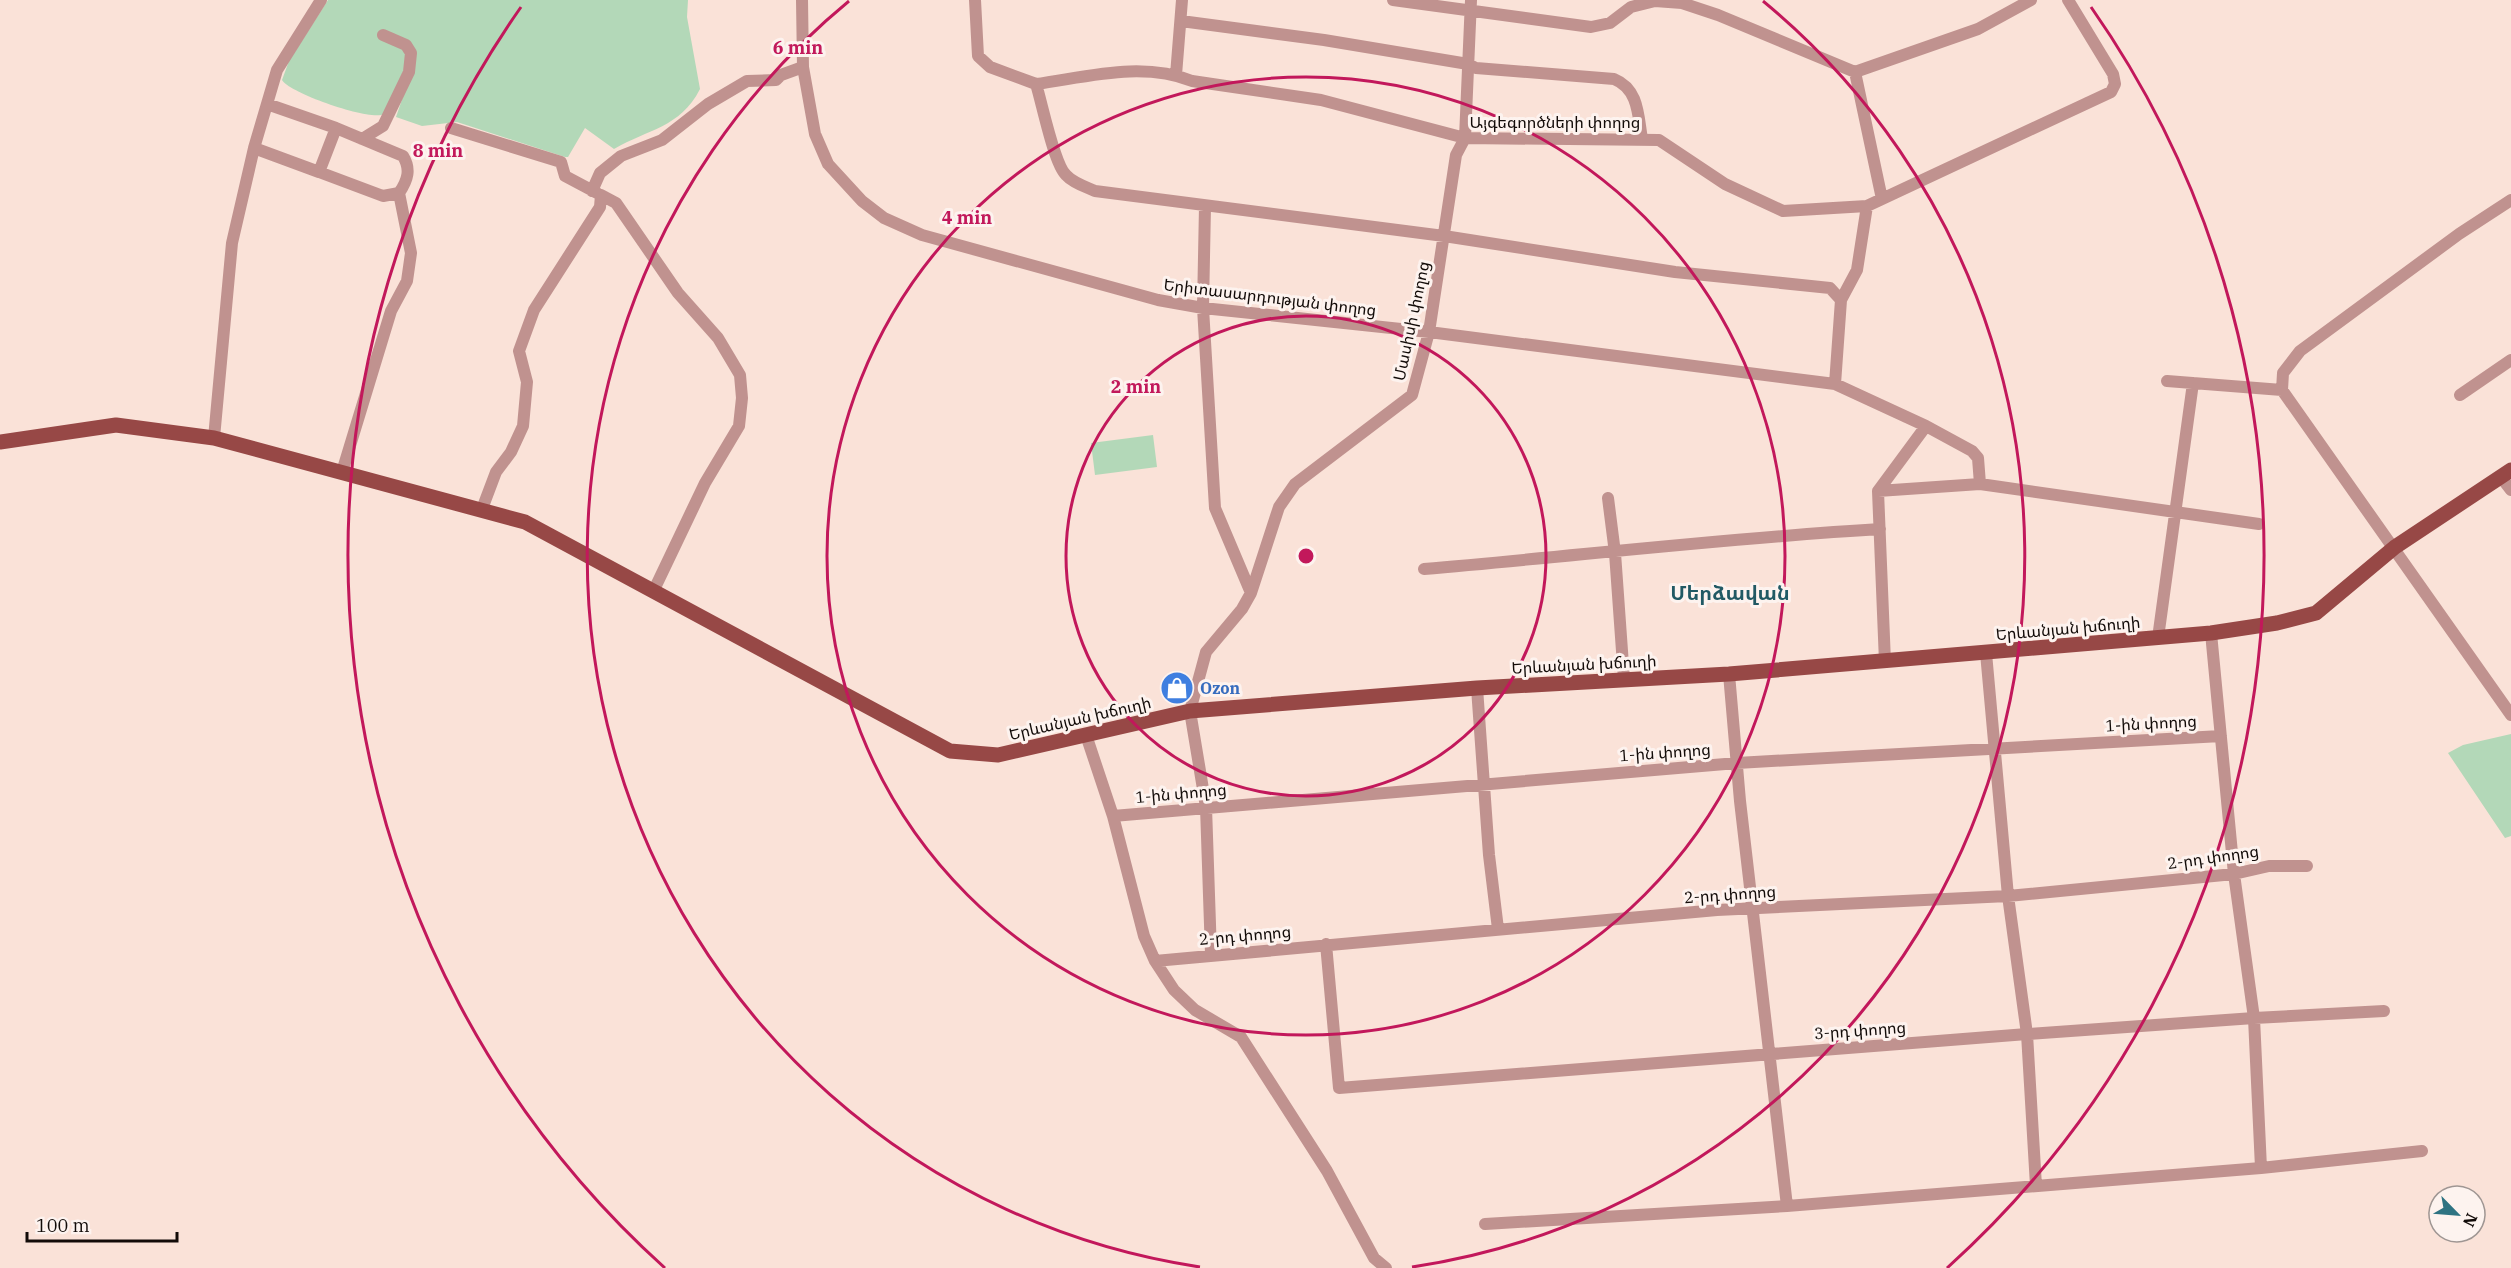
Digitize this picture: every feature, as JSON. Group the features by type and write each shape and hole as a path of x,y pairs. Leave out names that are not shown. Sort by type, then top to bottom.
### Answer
{"main road":[{"name":"Երևանյան խճուղի","path":"0,442 116,425 214,438 525,522 950,751 998,755 1190,711 1477,688 1729,675 2211,633 2277,623 2316,613 2395,547 2506,473"}],"street":[{"path":"214,438 232,243 254,148 277,70 321,0"},
{"name":"Երիտասարդության փողոց","path":"802,0 803,67 815,134 828,164 862,201 884,218 922,235 1158,300 1203,308 1429,332 1835,384 1926,426 1972,451 1978,458 1980,484"},
{"path":"975,0 978,56 982,62 1036,84 1058,162 1065,175 1095,191 1444,236 1675,272 1830,288 1841,300"},
{"path":"1176,75 1182,0"},
{"path":"1393,0 1471,6 1591,27 1610,23 1631,7 1655,2 1682,3 1718,15 1855,72 1978,29 2031,0"},
{"name":"Այգեգործների փողոց","path":"1036,84 1129,70 1176,75 1192,81 1322,100 1465,138 1659,140 1725,184 1783,211 1867,206 2111,92 2115,84 2113,74 2068,0"},
{"name":"Մասիսի փողոց","path":"1190,711 1206,652 1242,609 1251,593 1279,507 1295,484 1412,394 1429,332 1456,156 1465,138 1471,6"},
{"path":"1181,21 1324,40 1468,64 1476,68 1614,79 1622,82 1634,96 1642,139"},
{"path":"362,139 383,126 409,72 411,53 406,45 383,35"},
{"path":"482,509 496,472 511,453 523,426 527,382 519,351 534,310 600,207 596,193 600,173 621,156 662,140 682,122 747,81 776,80 781,75 803,67"},
{"path":"1855,72 1882,199"},
{"path":"267,104 336,128 403,156 409,171 399,193 411,253 407,281 387,321 342,472"},
{"path":"319,172 336,128"},
{"path":"452,128 561,162 565,176 616,203 678,293 718,338 740,375 742,398 739,426 705,483 653,592"},
{"path":"254,148 383,196 399,193"},
{"path":"2511,200 2459,234 2300,351 2283,373 2282,390 2395,547 2511,715"},
{"path":"1205,206 1203,308 1215,508 1251,593"},
{"path":"1835,384 1841,300 1857,270 1867,206"},
{"path":"2460,395 2511,360"},
{"path":"2167,381 2282,390"},
{"path":"2158,638 2193,383"},
{"path":"1885,662 1878,491 1926,426"},
{"path":"2506,473 2511,490"},
{"path":"1878,491 1980,484 2259,524"},
{"path":"1608,498 1615,553 1624,679"},
{"path":"1424,569 1615,553 1748,537 1880,529"},
{"path":"2211,633 2234,874 2254,1017 2261,1168"},
{"path":"1986,653 2008,896 2027,1034 2036,1186"},
{"path":"1729,675 1787,1206"},
{"path":"1477,688 1483,783 1498,929"},
{"path":"1190,711 1206,807 1211,954"},
{"path":"1086,735 1113,816 1144,936 1155,961 1174,990 1195,1010 1241,1036 1327,1171 1374,1258 1386,1268"},
{"name":"1-ին փողոց","path":"1113,816 1737,763 2221,736"},
{"name":"2-րդ փողոց","path":"1155,961 1211,954 1754,907 2008,896 2234,874 2269,866 2307,866"},
{"name":"3-րդ փողոց","path":"1326,944 1339,1089 1452,1082 1769,1053 2254,1017 2384,1011"},
{"path":"1485,1224 1787,1206 2261,1168 2422,1151"}],"green space":[{"path":"328,0 688,0 687,17 700,89 692,102 673,120 614,149 585,128 568,157 565,157 457,122 422,126 396,117 411,73 404,50 407,63 384,114 364,114 314,99 288,86 282,80 289,61"},
{"path":"1153,435 1157,467 1095,475 1091,443"},
{"path":"2511,734 2511,836 2505,838 2448,753 2463,745"}],"place":[{"name":"Ozon","path":"1177,688"}],"district":[{"name":"Մերձավան","path":"1730,592"}]}
